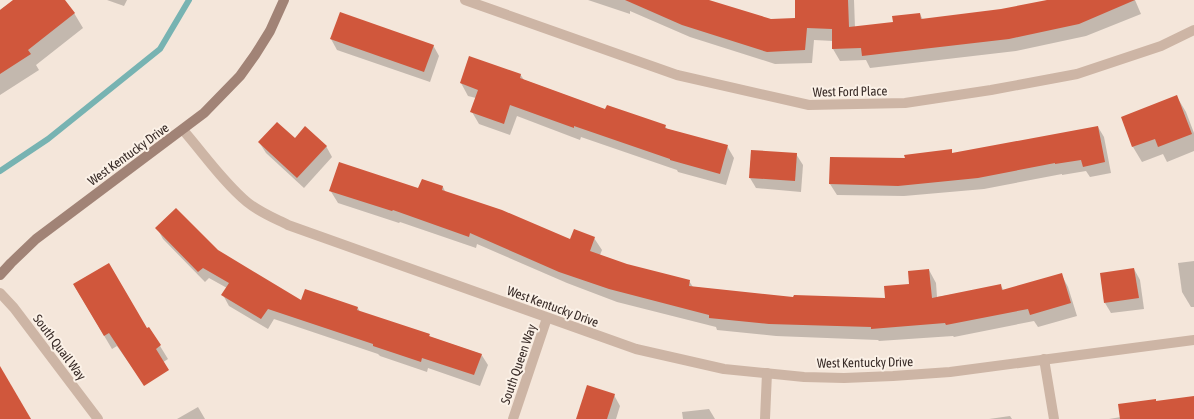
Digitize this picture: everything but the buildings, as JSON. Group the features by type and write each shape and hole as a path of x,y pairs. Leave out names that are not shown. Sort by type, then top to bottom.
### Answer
{"street":[{"path":"183,130 204,113 240,76 255,56 270,31 284,0"},
{"name":"West Ford Place","path":"465,0 677,74 809,105 905,103 991,90 1077,74 1161,46 1194,30"},
{"name":"West Kentucky Drive","path":"0,275 36,239 183,130 233,188 248,202 266,215 288,225 636,349 724,369 804,377 844,378 893,376 950,372 1194,340"},
{"name":"South Quail Way","path":"0,293 14,308 98,419"},
{"name":"South Queen Way","path":"513,419 547,318"},
{"path":"1044,359 1054,419"},
{"path":"765,419 767,373"}],"waterway":[{"path":"0,171 48,139 160,49 189,0"}]}
